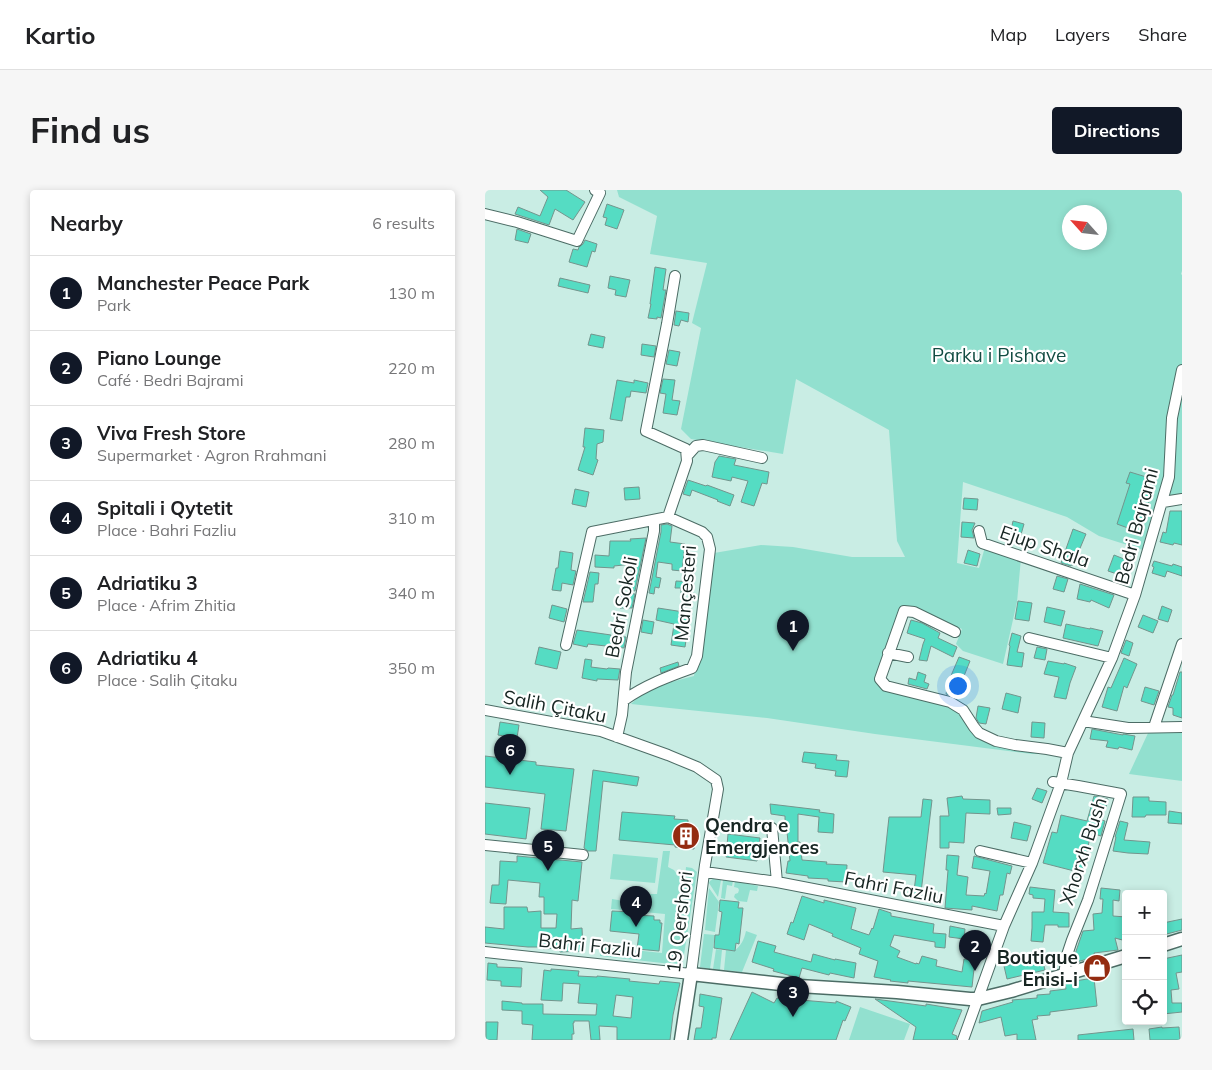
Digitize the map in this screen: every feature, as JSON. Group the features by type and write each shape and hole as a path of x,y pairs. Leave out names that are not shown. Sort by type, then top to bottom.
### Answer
{"main road":[{"path":"1167,944 1182,939"},
{"path":"691,974 794,985 970,999 1011,991 1122,957"},
{"name":"19 Qershori","path":"681,1040 691,974"}],"street":[{"path":"485,214 577,241 600,193 595,190"},
{"path":"668,517 687,461 686,449 646,431 675,276"},
{"name":"Bedri Bajrami","path":"963,1040 1005,926 1032,863 1068,753 1112,658 1135,595 1169,477 1172,418 1182,370"},
{"path":"687,456 696,446 703,445 762,458"},
{"path":"1163,502 1182,499"},
{"name":"Bedri Sokoli","path":"566,645 591,532 668,517"},
{"name":"Mançesteri","path":"624,700 642,688 692,668 697,656 710,549 707,538 702,532 668,517"},
{"name":"Bedri Sokoli","path":"624,700 625,672 654,531 653,520"},
{"name":"Ejup Shala","path":"979,531 982,543 1135,595"},
{"path":"955,632 914,612 904,611 880,679 886,686 949,702 963,710 979,733 995,741 1047,748 1068,753"},
{"path":"1029,638 1112,658"},
{"path":"1154,728 1182,644"},
{"path":"888,653 908,657"},
{"name":"Salih Çitaku","path":"617,737 624,700"},
{"name":"Salih Çitaku","path":"485,710 601,731 697,767 716,780"},
{"path":"1083,721 1128,728 1182,728"},
{"name":"19 Qershori","path":"691,974 717,795 716,780"},
{"name":"Xhorxh Bush","path":"1057,783 1121,794 1087,900 1071,940 1064,976"},
{"path":"772,828 777,882"},
{"path":"485,845 583,855"},
{"path":"980,851 1032,863"},
{"name":"Fahri Fazliu","path":"705,872 777,882 1005,926"},
{"name":"Bahri Fazliu","path":"485,952 691,974"}],"green space":[{"name":"Parku i Pishave","path":"617,190 1182,190 1182,496 1170,496 1143,550 1099,536 1067,517 963,482 957,563 979,568 985,547 1021,558 1017,602 1003,664 963,651 956,644 962,629 904,606 877,679 928,700 959,710 977,734 1042,754 875,734 767,718 631,704 648,688 694,676 714,553 761,545 793,547 852,557 905,557 897,541 889,430 796,379 783,454 691,439 681,429 701,328 692,323 707,263 650,254 657,216 619,197"},
{"path":"1182,730 1182,781 1129,774 1149,731"},
{"path":"663,851 670,851 668,867 674,870 678,876 685,877 686,867 692,868 697,872 683,961 680,965 600,956 601,945 624,946 634,950 662,953 665,914 611,909 612,899 648,905 649,894 657,894"},
{"path":"613,854 658,858 655,883 610,879"},
{"path":"713,879 721,880 718,897 709,883"},
{"path":"723,880 733,881 732,886 727,885 725,899 721,898"},
{"path":"735,881 758,886 757,891 750,890 747,902 738,901 734,897 739,890 734,887"},
{"path":"709,888 719,902 715,932 705,930"},
{"path":"746,931 757,935 742,972 724,970 726,950 734,951 742,942"},
{"path":"704,934 715,935 710,969 700,967"},
{"path":"716,949 722,950 720,970 713,969"},
{"path":"860,1007 910,1024 904,1040 849,1040"}],"building":[{"path":"540,190 566,190 585,202 573,220 555,209 549,225 515,214 518,207 540,216 548,197"},
{"path":"607,204 624,210 617,229 605,225 607,218 603,217"},
{"path":"517,229 531,234 528,243 515,240"},
{"path":"585,240 597,244 595,252 592,251 587,267 569,262 573,249 578,250"},
{"path":"655,267 666,269 663,290 666,290 661,318 657,317 657,319 648,318"},
{"path":"610,276 630,280 626,297 615,295 616,290 608,288"},
{"path":"560,278 590,285 588,293 558,286"},
{"path":"676,311 689,313 688,322 681,320 679,326 674,325"},
{"path":"591,334 605,337 603,348 588,345"},
{"path":"642,344 656,346 654,357 641,355"},
{"path":"669,350 680,352 677,366 666,364"},
{"path":"663,379 675,380 672,400 680,401 677,415 663,413 666,394 660,393"},
{"path":"617,380 634,383 634,380 648,383 646,393 631,391 630,397 626,397 622,421 610,419"},
{"path":"585,428 604,430 603,442 597,444 596,459 598,460 593,475 578,470 585,447 583,447"},
{"path":"719,456 736,459 734,465 769,472 767,484 762,483 754,506 741,502 748,481 732,477 731,481 712,477 715,462"},
{"path":"1130,472 1156,480 1139,532 1117,524 1130,484 1126,483"},
{"path":"688,480 734,495 730,506 692,490 690,496 683,494"},
{"path":"639,487 640,499 625,500 624,488"},
{"path":"575,489 589,492 586,507 572,504"},
{"path":"964,498 978,499 977,510 963,509"},
{"path":"1170,511 1182,511 1182,545 1160,542 1163,532 1166,533"},
{"path":"1013,521 1024,524 1020,538 1010,535"},
{"path":"962,522 975,523 972,530 974,538 961,537"},
{"path":"667,524 672,526 670,542 685,544 682,571 672,570 672,564 658,562 656,577 661,578 659,588 655,587 654,594 649,593 661,525"},
{"path":"1073,529 1086,534 1071,566 1061,563"},
{"path":"646,538 635,591 630,590 633,564 614,566 614,568 595,567 595,555 609,556 610,541 631,541 630,539"},
{"path":"968,550 980,554 977,566 964,563"},
{"path":"560,551 573,553 571,570 576,571 573,585 562,583 561,591 552,590"},
{"path":"1114,555 1129,561 1126,570 1123,568 1120,575 1108,571"},
{"path":"1154,561 1182,567 1182,576 1167,571 1165,577 1152,573"},
{"path":"590,572 599,573 598,584 595,584 593,602 583,602"},
{"path":"1057,576 1068,579 1064,592 1053,589"},
{"path":"676,581 693,582 692,594 681,593 681,588 675,588"},
{"path":"1080,584 1114,595 1109,608 1091,600 1090,602 1077,599"},
{"path":"621,593 635,594 632,608 620,608"},
{"path":"1018,601 1032,603 1029,621 1015,619"},
{"path":"552,605 567,609 564,622 549,618"},
{"path":"1162,606 1172,610 1168,622 1158,619"},
{"path":"1047,607 1065,611 1061,626 1044,622"},
{"path":"658,608 690,613 685,647 671,645 674,624 656,620"},
{"path":"1143,615 1158,621 1153,633 1138,627"},
{"path":"643,620 654,622 652,634 641,632"},
{"path":"911,620 922,623 940,633 938,638 957,647 953,657 931,646 927,661 919,660 925,639 907,633"},
{"path":"1066,624 1103,631 1098,646 1063,638"},
{"path":"577,630 626,637 624,648 588,644 587,647 573,644"},
{"path":"1012,633 1021,636 1017,652 1024,653 1022,667 1007,665"},
{"path":"1126,640 1133,643 1129,656 1121,653"},
{"path":"539,647 561,652 557,669 535,664"},
{"path":"1037,647 1047,649 1045,660 1034,658"},
{"path":"959,657 970,661 962,681 959,697 946,694 949,678"},
{"path":"1124,658 1137,664 1127,688 1124,686 1117,711 1102,707 1108,687 1111,688"},
{"path":"585,659 592,660 591,667 620,669 618,680 597,679 597,681 582,678"},
{"path":"1048,661 1076,667 1066,699 1054,697 1059,677 1044,674"},
{"path":"678,662 679,666 661,673 660,668"},
{"path":"918,672 926,675 924,682 929,684 927,689 908,684 909,678 916,680"},
{"path":"1180,672 1182,672 1182,718 1173,715 1173,708 1168,707"},
{"path":"1145,687 1159,691 1154,705 1141,701"},
{"path":"1006,693 1021,697 1018,713 1002,709"},
{"path":"978,706 990,708 986,724 979,723 976,718"},
{"path":"500,722 519,725 517,738 498,735"},
{"path":"1032,722 1045,723 1044,738 1031,737"},
{"path":"1092,729 1135,736 1132,750 1106,747 1108,741 1090,739"},
{"path":"804,752 837,755 836,760 849,761 847,777 835,776 836,771 815,768 816,764 802,762"},
{"path":"485,756 536,762 536,765 574,769 566,831 541,829 545,794 485,787"},
{"path":"593,770 639,777 637,786 603,781 596,851 588,851 584,848"},
{"path":"1037,788 1047,791 1042,803 1032,799"},
{"path":"962,796 963,799 990,800 990,814 966,813 964,843 949,842 949,848 940,848 940,816 949,816 947,798"},
{"path":"1094,796 1108,799 1106,807 1101,806 1098,819 1105,821 1101,836 1091,833 1082,873 1043,863 1052,832 1057,833 1061,815 1087,821"},
{"path":"1133,797 1149,797 1149,801 1166,802 1166,815 1132,817"},
{"path":"923,799 932,800 920,901 913,899 916,875 883,872 889,817 921,817"},
{"path":"485,803 530,808 526,839 485,834"},
{"path":"770,804 820,810 819,812 834,814 833,833 818,832 819,817 798,814 798,842 800,842 802,860 847,865 846,882 808,878 808,876 786,873 788,861 790,861 787,832 785,832 785,816 771,814"},
{"path":"997,808 1011,808 1011,814 998,815"},
{"path":"1169,811 1182,813 1182,824 1168,823"},
{"path":"622,812 675,816 674,819 688,820 688,825 696,826 694,849 675,847 675,845 619,840"},
{"path":"1120,821 1128,823 1124,840 1150,842 1148,854 1113,851"},
{"path":"1014,822 1031,826 1027,841 1011,838"},
{"path":"728,834 760,838 757,861 726,857"},
{"path":"947,855 959,856 957,875 968,877 966,895 984,896 986,894 990,871 972,868 974,856 1012,866 1010,874 1007,873 1003,895 1000,895 997,911 972,906 972,910 945,908 948,870 946,870"},
{"path":"517,856 582,862 578,901 572,900 571,929 582,928 583,951 560,952 560,948 543,949 543,947 485,943 485,927 504,929 504,907 527,907 528,912 541,911 541,928 556,928 557,914 544,914 544,897 539,897 540,883 508,880 506,904 490,903 492,885 499,885 500,861 517,862"},
{"path":"1030,887 1055,890 1053,912 1069,913 1069,927 1045,925 1043,942 1031,941 1032,912 1044,912 1045,899 1033,898 1033,895 1029,894"},
{"path":"1101,888 1120,890 1119,901 1113,900 1113,916 1122,917 1122,940 1115,938 1118,950 1094,953 1095,957 1073,963 1083,931 1094,930 1093,914 1102,913 1103,899 1100,899"},
{"path":"802,896 824,903 824,900 856,908 851,929 869,935 873,929 879,909 891,913 891,916 934,924 933,933 946,934 945,948 935,947 935,942 894,935 890,946 900,951 897,957 916,964 919,964 922,956 937,960 936,966 962,972 964,959 967,959 972,942 985,946 981,959 977,958 972,987 908,981 908,983 874,977 878,961 859,954 861,948 832,936 833,934 809,924 804,940 787,934 791,922 793,923"},
{"path":"720,900 739,902 738,908 743,908 739,944 736,943 735,951 714,948 715,935 719,935 722,912 719,911"},
{"path":"612,911 636,912 636,915 654,916 654,920 660,920 660,923 662,923 659,951 637,949 639,934 610,931"},
{"path":"1182,919 1182,930 1167,934 1167,922"},
{"path":"950,926 965,929 964,939 949,937"},
{"path":"758,941 776,946 774,952 811,962 813,954 856,963 854,978 830,973 829,975 802,968 799,978 773,971 774,969 752,962"},
{"path":"1182,955 1182,972 1176,973 1179,989 1171,990 1172,1003 1182,1003 1182,1012 1167,1014 1167,958"},
{"path":"1042,958 1045,970 1007,979 1004,966"},
{"path":"488,963 497,964 497,967 522,968 521,987 501,986 501,981 487,980"},
{"path":"551,969 579,971 578,976 630,979 629,981 659,984 660,981 680,983 670,1040 617,1040 617,1027 599,1026 600,1040 591,1040 589,1021 574,1021 572,1040 532,1040 533,1025 522,1024 522,1011 502,1010 502,1001 522,1004 543,1004 543,1014 596,1015 597,1004 578,1003 580,984 563,983 562,1001 541,1000 544,970 551,971","holes":["616,995 633,997 631,1018 613,1016"]},
{"path":"1094,978 1097,1006 1050,1012 1050,1015 1037,1016 1038,1019 1032,1020 1036,1040 1017,1040 1017,1034 1005,1036 1001,1017 979,1023 982,1011 1013,1002 1012,1000 1037,998 1037,995 1050,994 1050,991 1066,989 1065,983 1068,982"},
{"path":"752,992 774,1003 777,998 836,1003 836,1001 851,1007 845,1021 843,1020 836,1040 730,1040"},
{"path":"700,994 722,998 716,1038 712,1038 712,1040 694,1040 696,1028 701,1028 704,1007 699,1006"},
{"path":"875,999 962,1010 952,1034 957,1036 956,1040 913,1040 916,1027"},
{"path":"486,1022 498,1022 497,1040 486,1040"},
{"path":"1179,1027 1180,1040 1150,1040 1149,1029"},
{"path":"1133,1029 1134,1040 1078,1040 1078,1035"}],"place":[{"name":"Manchester Peace Park","path":"793,651"},
{"name":"Adriatiku 4","path":"510,775"},
{"name":"Qendra e Emergjences","path":"686,836"},
{"name":"Adriatiku 3","path":"548,871"},
{"name":"Spitali i Qytetit","path":"636,927"},
{"name":"Boutique Enisi-i","path":"1097,968"},
{"name":"Piano Lounge","path":"975,971"},
{"name":"Viva Fresh Store","path":"793,1017"}]}
